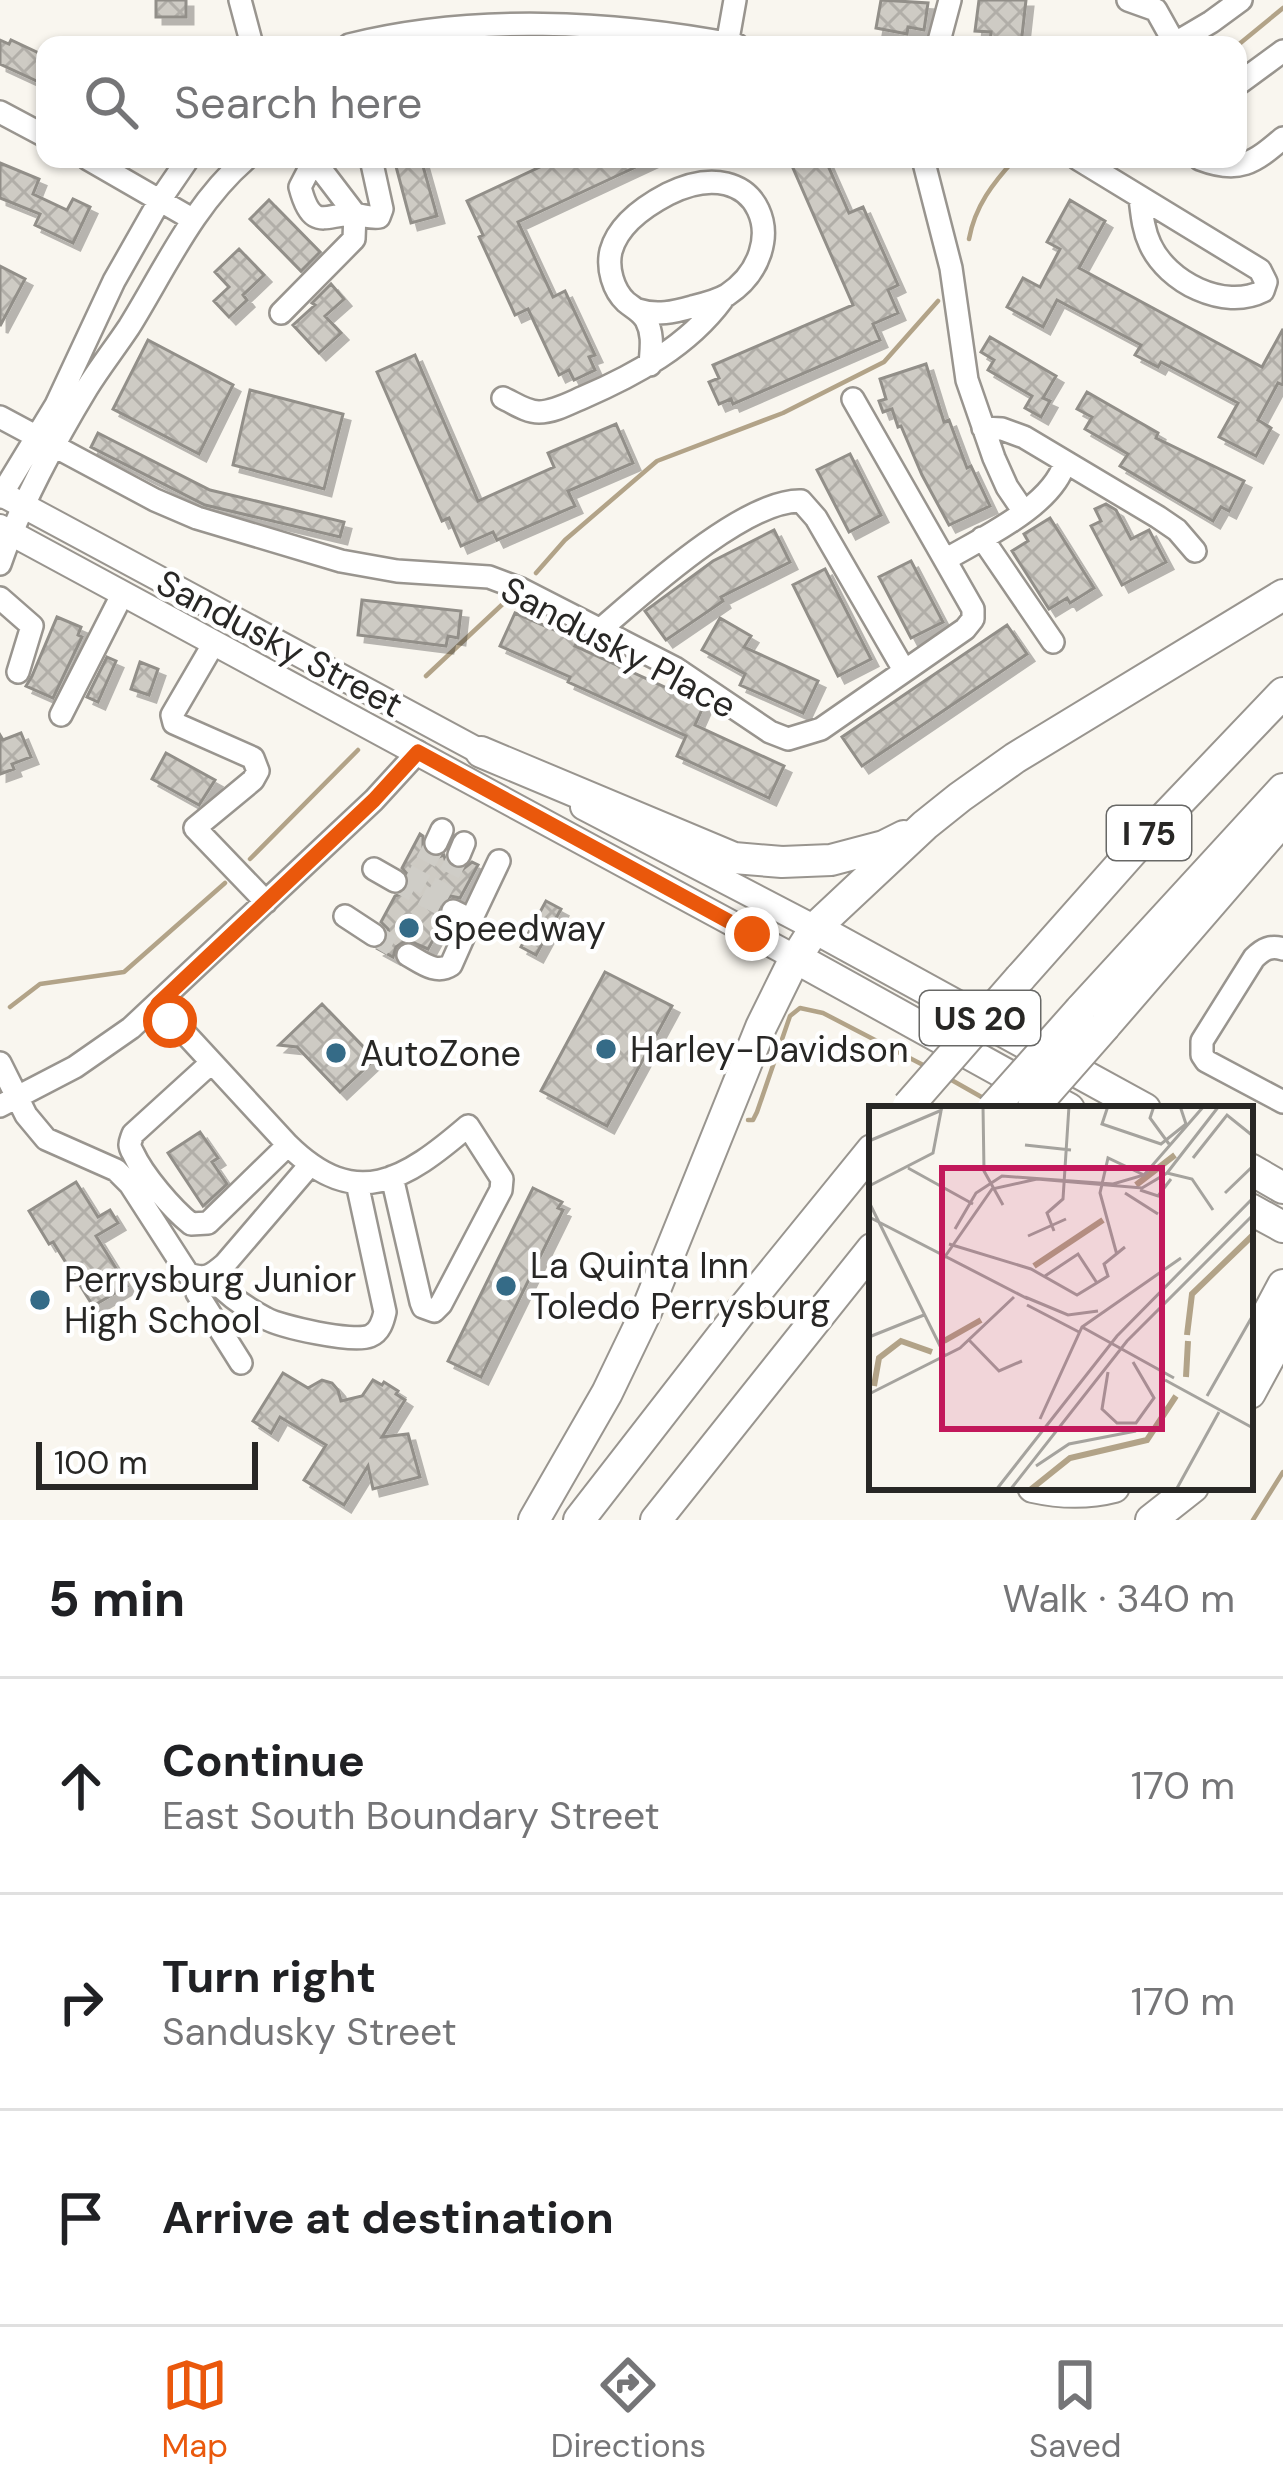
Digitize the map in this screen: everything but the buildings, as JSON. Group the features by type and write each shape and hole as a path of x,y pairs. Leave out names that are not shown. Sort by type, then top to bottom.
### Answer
{"highway":[{"path":"534,1520 608,1393 646,1312 761,1028 815,928 926,825 1015,758 1283,595"},
{"name":"I 75","path":"909,1106 1138,844 1283,693"},
{"path":"481,752 734,858 831,860 884,846 926,825"},
{"name":"I 75","path":"995,1106 1092,1018 1283,790"},
{"path":"1034,1106 1092,1018 1189,926 1283,820"},
{"name":"US 20","path":"815,928 1140,1106"},
{"name":"US 20","path":"796,958 1064,1106"},
{"path":"579,1520 869,1154"},
{"path":"1253,1171 1283,1188"},
{"path":"1253,1191 1283,1206"},
{"path":"1253,1211 1283,1227"},
{"path":"656,1520 869,1254"},
{"path":"1253,1342 1283,1286"},
{"path":"1253,1387 1283,1331"},
{"path":"1051,1490 1097,1490"},
{"path":"1151,1520 1189,1490"}],"main road":[{"name":"Sandusky Street","path":"7,497 660,850 815,928"},
{"name":"Sandusky Street","path":"5,530 796,958"},
{"path":"418,752 438,750 458,757 611,840 660,850"}],"street":[{"path":"240,0 250,36"},
{"path":"731,36 735,0"},
{"path":"940,36 950,0"},
{"path":"1128,0 1156,10 1169,36"},
{"path":"1187,36 1241,0"},
{"path":"397,36 493,26 572,26 675,36"},
{"path":"1247,78 1283,52"},
{"path":"0,112 36,131"},
{"path":"1247,164 1255,163 1283,138"},
{"path":"104,168 192,219"},
{"path":"46,442 66,385 114,281 182,168"},
{"path":"0,564 7,497 129,326 192,219 236,168"},
{"path":"311,168 300,187 314,214 325,219 355,214 368,219 379,217 382,209 373,168"},
{"path":"281,313 354,239 355,214 322,168"},
{"path":"925,168 951,268 967,380 1007,487 1024,512"},
{"path":"1092,168 1260,270 1266,282 1263,291 1253,296 1222,296 1193,287 1169,272 1152,248 1140,198"},
{"path":"503,398 541,412 607,388 650,365 695,329 751,270 764,238 756,206 749,194 707,171 647,206 612,247 616,290 647,321 652,338 650,365"},
{"path":"638,310 652,314 681,310 724,297"},
{"path":"853,399 945,560 1024,512 1052,487 1065,461"},
{"name":"Sandusky Place","path":"0,417 155,500 234,530 364,566 489,577 675,668 770,732 788,739 820,729 973,620 973,609 945,560"},
{"path":"983,428 1011,431 1065,461 1177,530 1195,551"},
{"path":"601,629 734,526 773,506 801,500 904,670"},
{"path":"982,538 1053,642"},
{"path":"62,715 122,593"},
{"path":"0,598 32,626 18,672"},
{"path":"214,643 172,715 174,723 253,758 257,771 253,780 194,828 266,902"},
{"path":"9,1102 104,1049 158,1004 374,800 418,752"},
{"path":"408,955 434,969 451,965 462,915 499,861"},
{"path":"374,869 395,881"},
{"path":"345,916 374,935"},
{"path":"1283,949 1262,950 1254,958 1201,1048 1206,1061 1283,1102"},
{"path":"158,1004 288,1145 309,1166 334,1180 356,1183 392,1177 439,1151 468,1126 502,1179 501,1190 434,1311 421,1302 392,1177"},
{"path":"0,1063 9,1102 46,1138 116,1170 188,1274 202,1276 268,1320 355,1337 371,1336 382,1325 385,1312 356,1183"},
{"path":"211,1063 130,1141 131,1151 183,1218 190,1224 208,1223 288,1145"},
{"path":"241,1363 197,1293 202,1276 225,1264 309,1166"}],"waterway":[{"path":"1247,38 1283,8"},
{"path":"969,239 986,196 1007,168"},
{"path":"536,573 565,540 657,461 783,413 884,362 938,301"},
{"path":"426,676 507,600"},
{"path":"250,859 358,750"},
{"path":"10,1007 40,984 124,972 225,883"},
{"path":"748,1120 757,1112 790,1016 800,1008 823,1013 927,1067"},
{"path":"948,1078 985,1099"},
{"path":"1253,1520 1283,1472"}],"tunnel":[{"path":"411,889 436,843"},
{"path":"435,901 459,855"},
{"path":"395,881 453,911"},
{"path":"374,935 408,955"}],"place":[{"name":"Speedway","path":"409,928"},
{"name":"Harley-Davidson","path":"606,1049"},
{"name":"AutoZone","path":"336,1053"},
{"name":"La Quinta Inn Toledo Perrysburg","path":"506,1286"},
{"name":"Perrysburg Junior High School","path":"40,1300"}],"route":[{"path":"170,1021 158,1004 374,800 418,752 752,934"}]}
